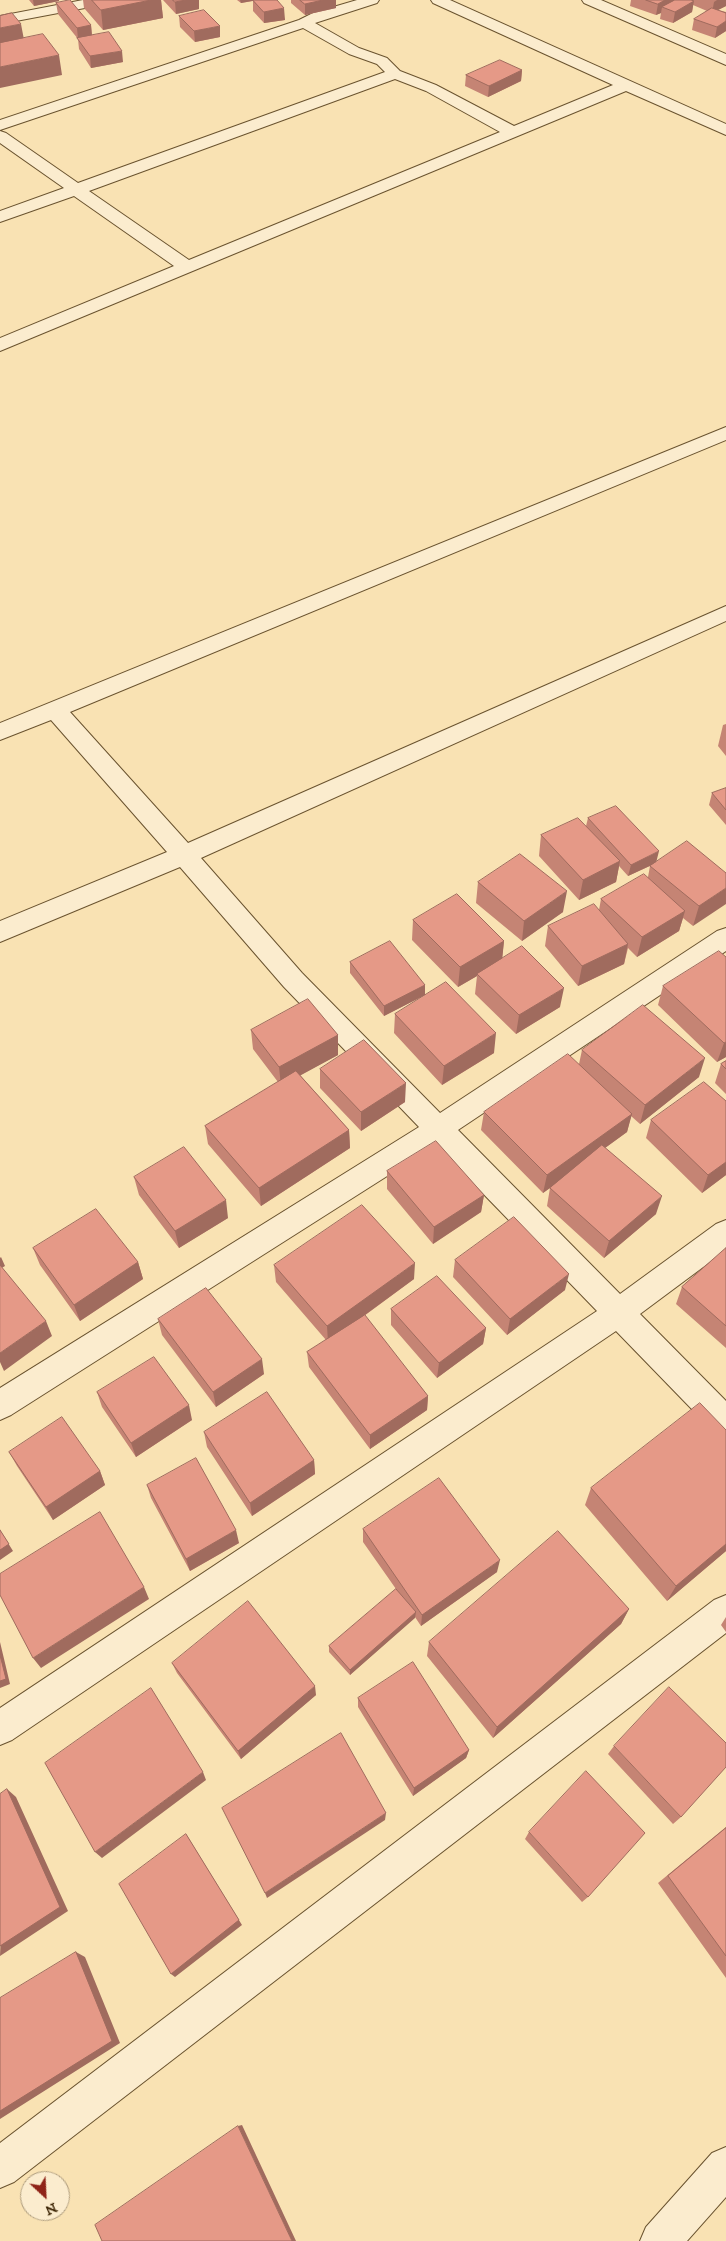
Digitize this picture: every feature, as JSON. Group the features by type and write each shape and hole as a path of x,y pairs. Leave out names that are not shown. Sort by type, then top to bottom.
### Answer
{"street":[{"path":"0,20 106,0"},
{"path":"0,125 304,23 318,16 372,0"},
{"path":"438,0 726,130"},
{"path":"589,0 726,60"},
{"path":"304,23 354,52 382,61 395,74 431,88 513,132"},
{"path":"0,216 395,74"},
{"path":"0,345 626,85"},
{"path":"0,136 187,268"},
{"path":"0,732 726,433"},
{"path":"0,932 184,855 726,613"},
{"path":"55,709 293,980 726,1423"},
{"path":"0,1405 438,1129 726,938"},
{"path":"0,1728 618,1313 726,1233"},
{"path":"0,2168 726,1612"},
{"path":"660,2241 726,2167"}],"building":[{"path":"70,0 91,25 77,28 56,3"},
{"path":"92,0 151,0 101,10"},
{"path":"253,0 277,0 284,8 264,12"},
{"path":"300,0 323,0 305,4"},
{"path":"646,0 665,0 658,4"},
{"path":"675,0 694,1 675,12 662,7"},
{"path":"712,8 726,13 726,21 717,27 694,19"},
{"path":"204,10 220,26 194,31 179,16"},
{"path":"12,13 21,24 0,28 0,16"},
{"path":"109,32 122,51 90,56 77,38"},
{"path":"43,34 59,55 0,67 0,43"},
{"path":"500,60 522,70 489,86 466,75"},
{"path":"726,788 726,810 712,793"},
{"path":"616,806 659,851 631,865 588,818"},
{"path":"578,818 620,861 583,880 541,835"},
{"path":"687,841 726,873 726,888 699,906 650,866"},
{"path":"520,854 567,891 524,921 478,882"},
{"path":"644,874 685,911 642,937 601,899"},
{"path":"457,894 504,941 460,967 413,920"},
{"path":"594,904 628,944 582,966 548,926"},
{"path":"390,941 425,985 384,1006 350,962"},
{"path":"522,946 564,988 519,1015 477,974"},
{"path":"719,951 726,957 726,1042 724,1043 663,986"},
{"path":"446,982 496,1033 444,1066 395,1014"},
{"path":"308,999 338,1035 279,1067 251,1030"},
{"path":"643,1005 705,1058 645,1105 582,1050"},
{"path":"364,1040 406,1083 361,1112 320,1069"},
{"path":"568,1054 632,1114 547,1175 484,1112"},
{"path":"726,1061 726,1069 721,1064"},
{"path":"296,1071 349,1130 259,1188 205,1126"},
{"path":"704,1082 726,1101 726,1162 708,1175 651,1120"},
{"path":"436,1141 484,1195 434,1227 387,1171"},
{"path":"602,1145 662,1196 609,1241 550,1188"},
{"path":"184,1147 226,1200 175,1231 134,1177"},
{"path":"362,1205 415,1263 327,1326 274,1265"},
{"path":"96,1209 138,1262 74,1305 33,1248"},
{"path":"514,1217 569,1274 510,1319 455,1260"},
{"path":"726,1248 726,1326 682,1287"},
{"path":"0,1265 46,1321 0,1353"},
{"path":"437,1276 486,1328 439,1363 391,1309"},
{"path":"206,1288 262,1359 213,1392 158,1319"},
{"path":"365,1315 428,1396 370,1435 307,1352"},
{"path":"154,1357 189,1405 131,1443 97,1392"},
{"path":"267,1392 314,1460 250,1503 204,1432"},
{"path":"700,1403 726,1430 726,1544 676,1586 591,1488"},
{"path":"62,1417 100,1471 46,1507 9,1452"},
{"path":"196,1458 236,1530 186,1559 147,1485"},
{"path":"439,1478 500,1560 422,1615 363,1529"},
{"path":"100,1512 144,1587 33,1658 0,1595 0,1574"},
{"path":"0,1530 9,1544 0,1550"},
{"path":"558,1531 629,1609 497,1727 429,1642"},
{"path":"396,1589 416,1612 350,1670 329,1646"},
{"path":"248,1601 315,1686 238,1751 172,1663"},
{"path":"0,1655 6,1679 0,1681"},
{"path":"413,1662 469,1750 414,1788 358,1698"},
{"path":"669,1687 726,1743 726,1767 681,1817 614,1746"},
{"path":"151,1688 203,1772 95,1852 45,1763"},
{"path":"341,1733 386,1813 265,1893 222,1808"},
{"path":"586,1771 645,1833 588,1897 529,1832"},
{"path":"7,1789 60,1907 0,1946 0,1794"},
{"path":"726,1828 726,1956 668,1876"},
{"path":"186,1834 239,1920 171,1974 119,1884"},
{"path":"76,1952 112,2041 0,2111 0,1998"},
{"path":"238,2126 292,2241 102,2241 95,2225"}]}
